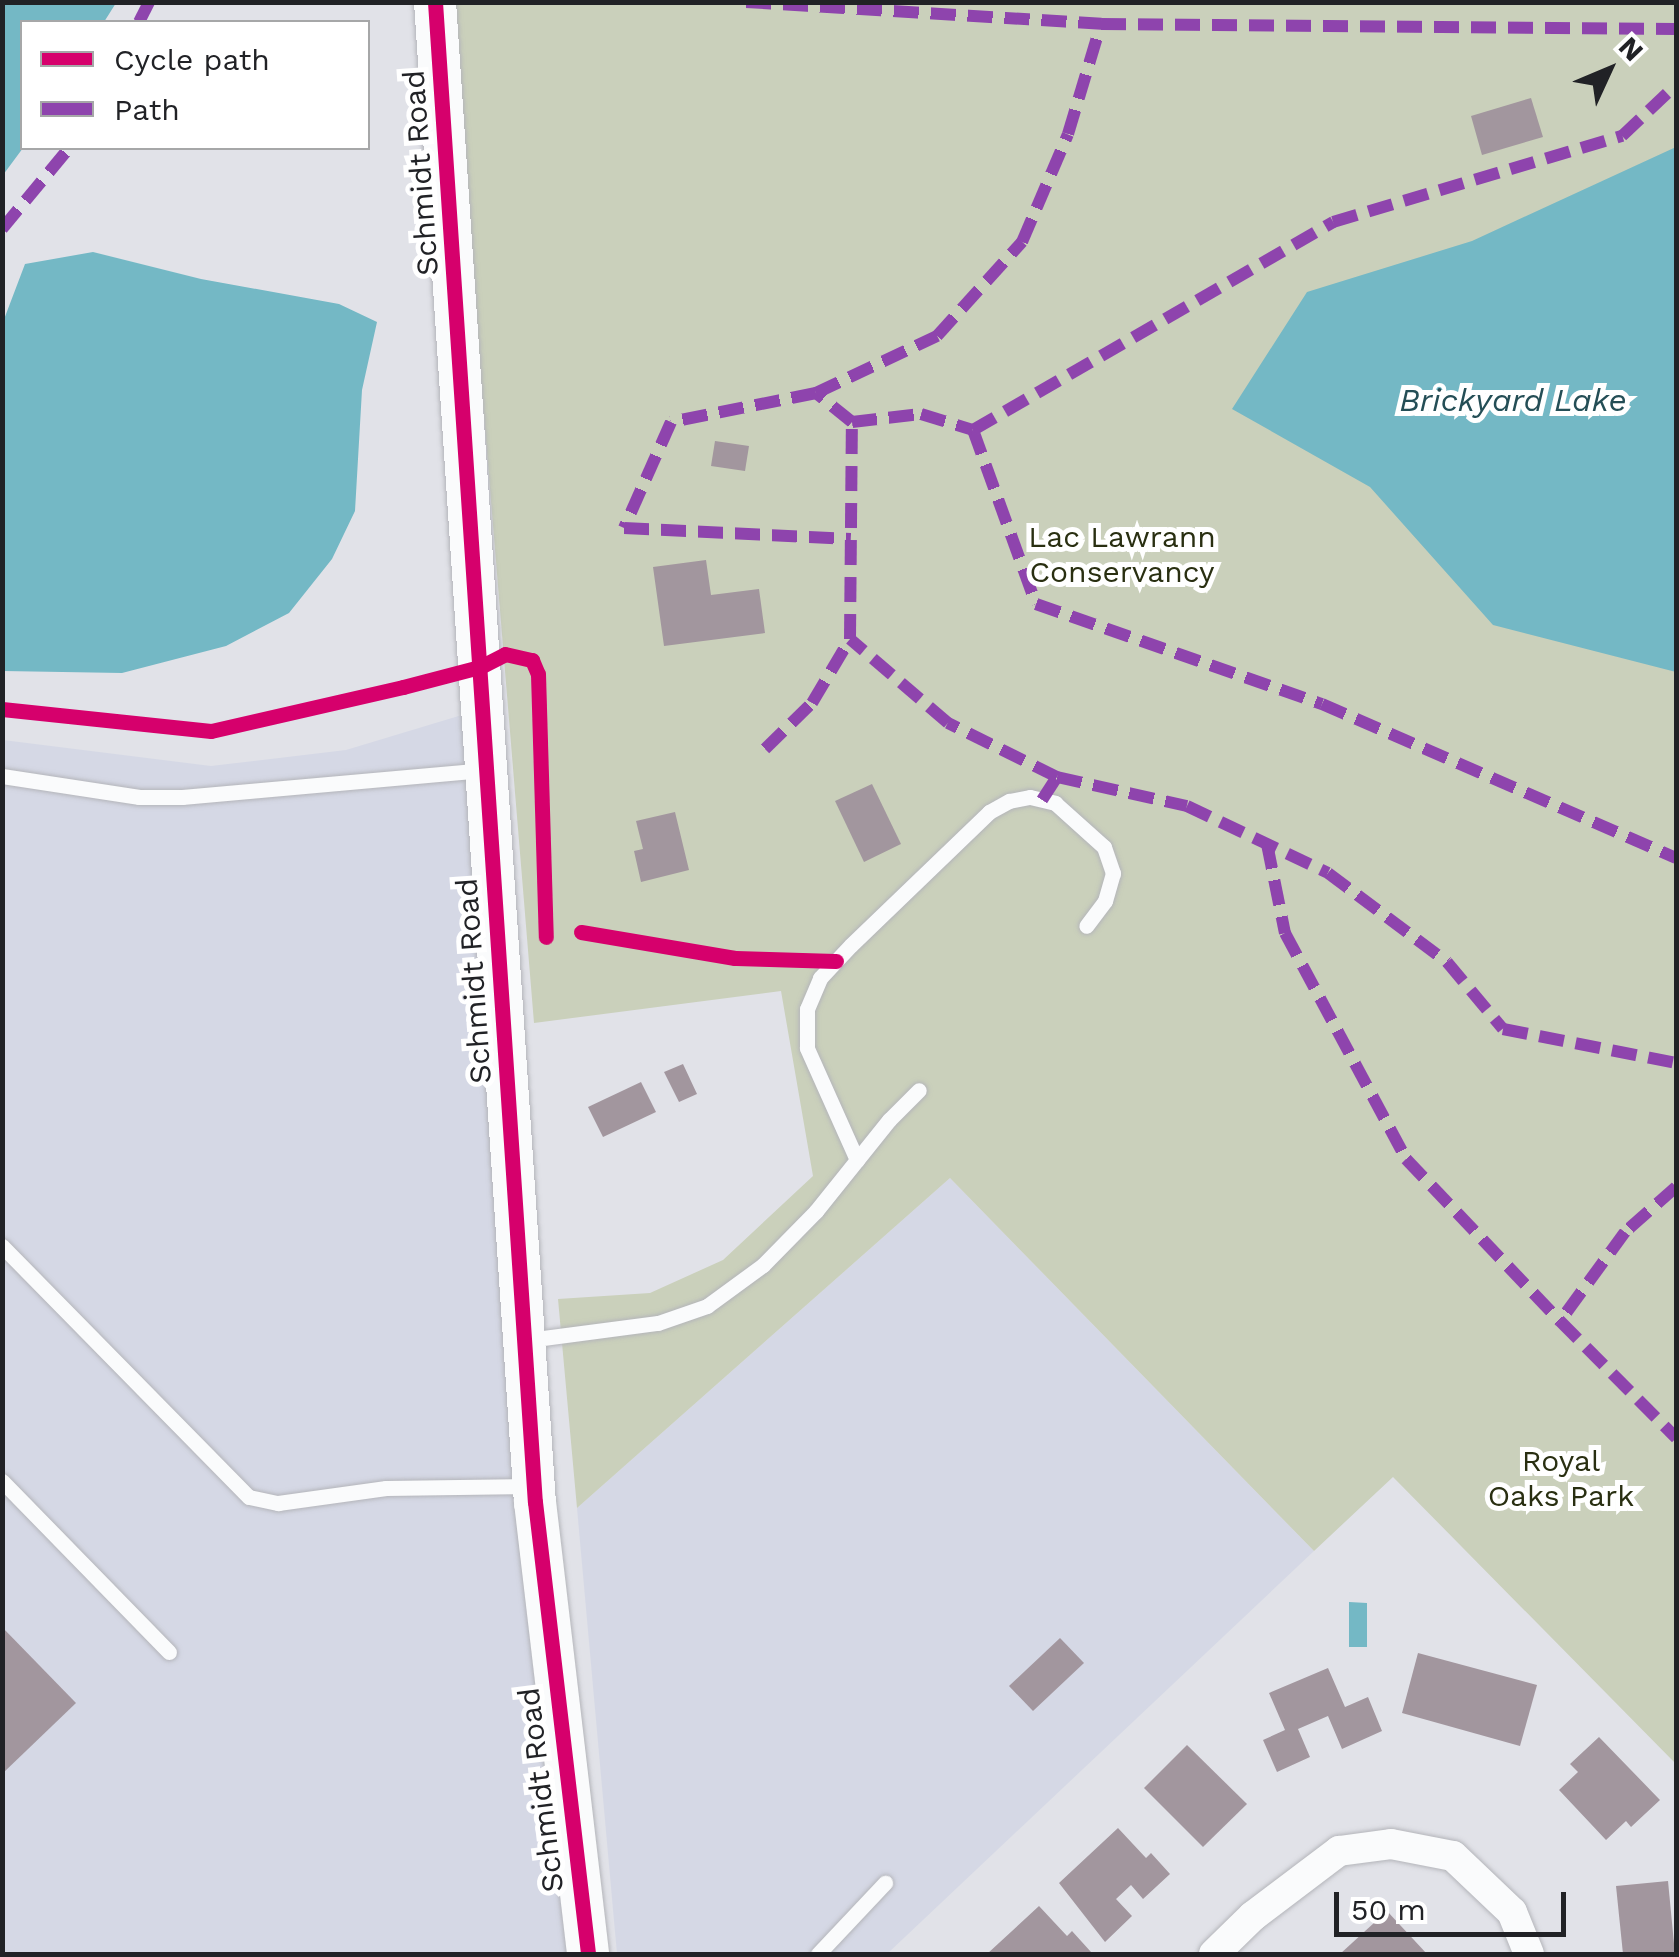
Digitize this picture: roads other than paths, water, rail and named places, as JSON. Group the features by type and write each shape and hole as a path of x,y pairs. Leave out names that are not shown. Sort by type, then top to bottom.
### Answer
{"street":[{"name":"Schmidt Road","path":"435,2 534,1486 588,1954"},
{"path":"1214,1954 1253,1916 1338,1851 1391,1844 1454,1856 1512,1912 1529,1954"}],"lane":[{"path":"2,776 139,797 182,798 487,770"},
{"path":"857,1160 807,1048 806,1010 820,978 851,946 989,812 1009,801 1030,797 1054,803 1104,848 1114,873 1105,901 1086,926"},
{"path":"524,1341 658,1323 706,1306 762,1264 816,1211 920,1090"},
{"path":"2,1246 249,1497 278,1504 386,1488 534,1486"},
{"path":"2,1481 169,1652"},
{"path":"818,1954 885,1883"}],"water":[{"path":"3,2 116,3 105,20 20,20 22,150 3,175"},
{"name":"Brickyard Lake","path":"1676,147 1676,672 1493,625 1370,487 1232,409 1307,292 1472,241"},
{"path":"93,252 201,279 339,304 377,322 362,390 355,511 332,559 289,613 226,646 122,673 3,671 3,322 25,264"},
{"path":"1349,1602 1367,1603 1367,1647 1349,1647"}],"park label":[{"name":"Lac Lawrann Conservancy","path":"1122,554"},
{"name":"Royal Oaks Park","path":"1561,1478"}]}
